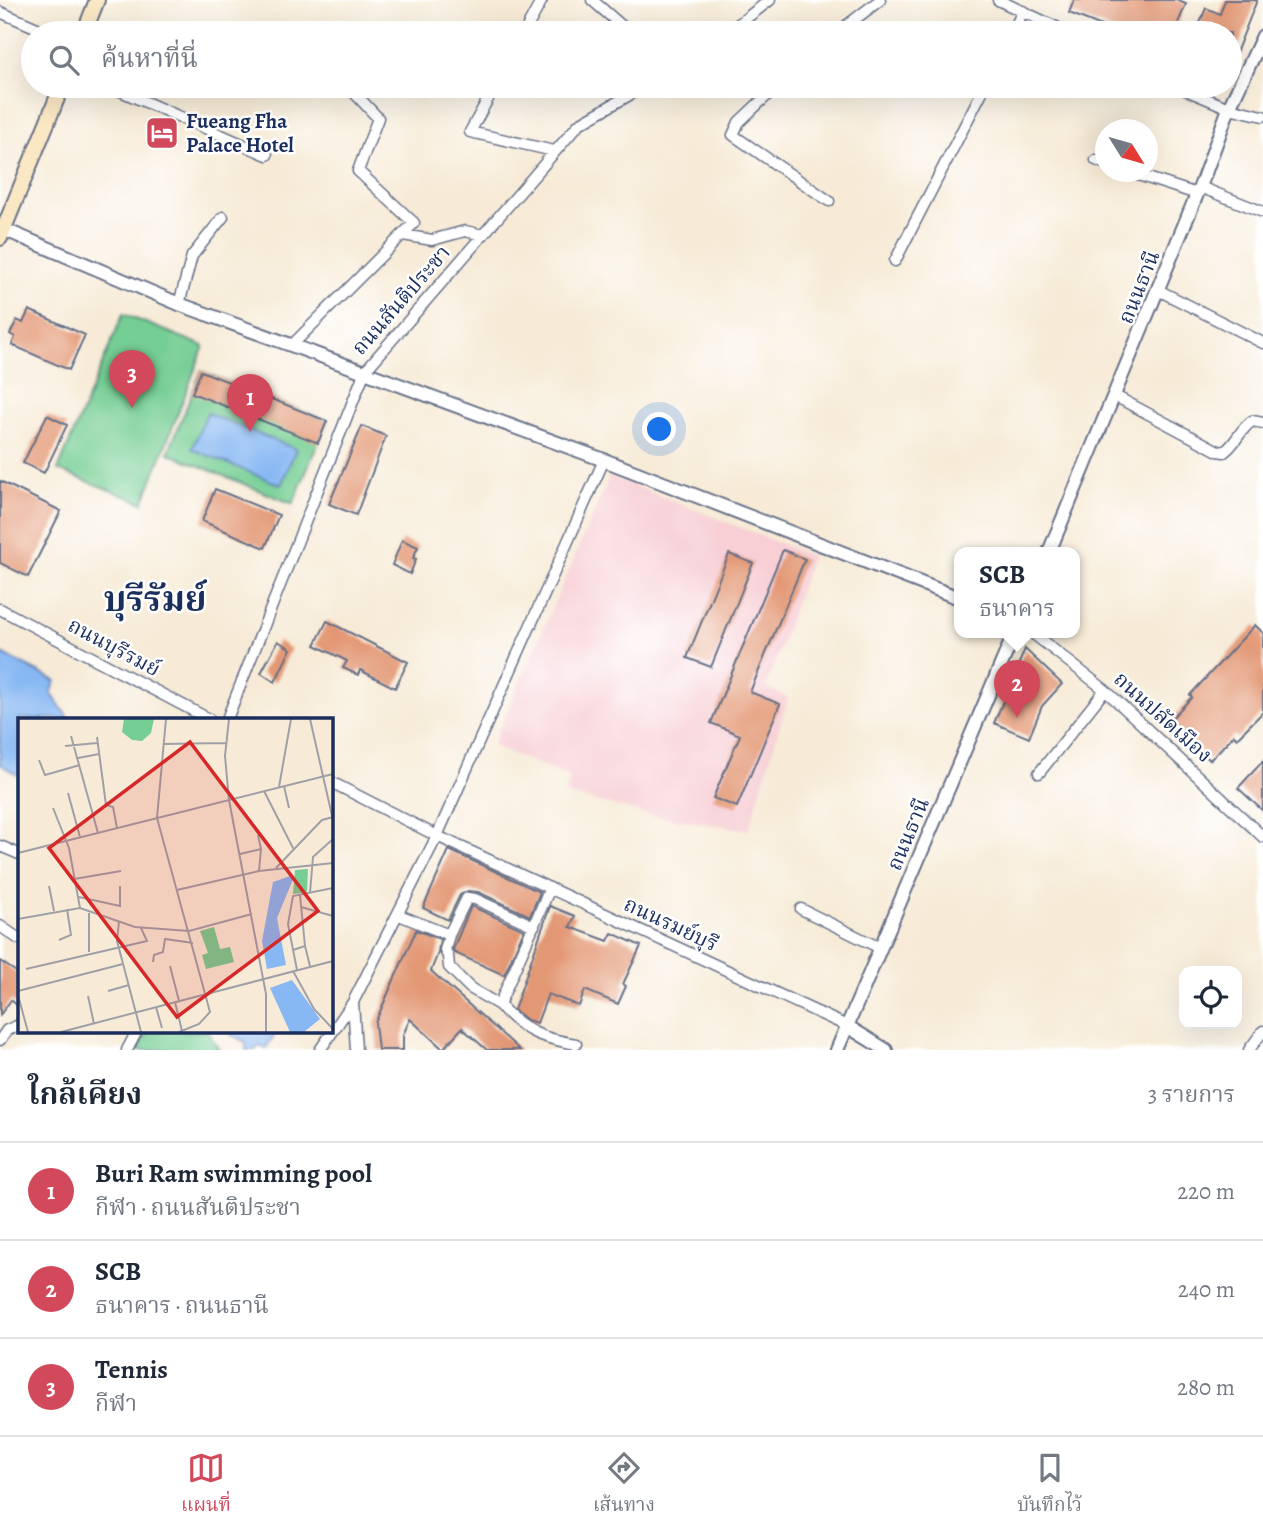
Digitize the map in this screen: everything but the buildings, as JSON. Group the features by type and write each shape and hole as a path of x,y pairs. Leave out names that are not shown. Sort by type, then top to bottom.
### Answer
{"main road":[{"path":"89,21 97,0"},
{"path":"1,232 57,98"}],"street":[{"path":"531,21 542,0"},
{"path":"592,0 616,21"},
{"path":"743,21 770,0"},
{"path":"853,21 880,0"},
{"path":"998,0 1044,21"},
{"path":"1018,21 1023,11"},
{"path":"0,12 21,21"},
{"name":"ถนนธานี","path":"1242,83 1263,38"},
{"path":"136,98 267,155"},
{"path":"293,344 414,223 358,171 378,118 359,98"},
{"path":"488,98 470,132 554,151"},
{"name":"ถนนสันติประชา","path":"227,718 365,371 579,124 624,98"},
{"path":"765,98 739,122 733,135 830,201"},
{"path":"895,261 979,98"},
{"path":"1205,98 1230,108 1263,116"},
{"name":"ถนนธานี","path":"1051,547 1235,98"},
{"path":"1158,179 1263,212"},
{"path":"178,304 192,256 223,217"},
{"path":"403,235 432,240 465,231 483,234"},
{"path":"1,232 178,304 604,460 954,596"},
{"path":"1158,290 1263,343"},
{"path":"1115,396 1218,451 1230,449 1243,427 1252,421 1263,423"},
{"path":"320,1050 353,1002 399,915 437,836 604,460"},
{"name":"ถนนบุรีรมย์","path":"0,609 207,718"},
{"name":"ถนนธานี","path":"837,1050 1011,638"},
{"name":"ถนนปลัดเมือง","path":"1039,638 1105,690 1263,837"},
{"path":"1039,773 1105,690"},
{"path":"332,783 437,836"},
{"name":"ถนนรมย์บุรี","path":"437,836 847,1027 886,1050"},
{"path":"0,846 18,854"},
{"path":"499,1005 550,888"},
{"path":"534,926 475,899 467,898 444,950 448,956 449,967 470,988 499,1005 510,1017 533,1033 544,1038 576,1044"},
{"path":"801,909 880,947"},
{"path":"399,915 449,935"},
{"path":"0,926 18,938"},
{"path":"353,1002 356,1050"},
{"path":"0,1040 7,1030 18,1025"},
{"path":"1249,1050 1263,1031"},
{"path":"127,1050 136,1032"}],"shaded area":[{"path":"610,476 812,556 766,687 788,698 749,830 658,817 565,794 570,777 492,746"}],"green space":[{"path":"123,314 204,346 143,503 58,470"},
{"path":"201,371 327,421 293,504 168,453"},
{"path":"148,1032 209,1032 219,1050 137,1050"}],"water":[{"path":"207,413 296,449 281,485 192,449"},
{"path":"0,653 56,681 51,693 68,718 18,718 18,775 0,764"},
{"path":"232,1032 276,1032 266,1048 259,1046 255,1050 246,1050 246,1042 231,1035"}],"place":[{"name":"Fueang Fha Palace Hotel","path":"162,133"},
{"name":"Tennis","path":"132,408"},
{"name":"Buri Ram swimming pool","path":"250,432"},
{"name":"SCB","path":"1017,718"}],"district":[{"name":"บุรีรัมย์","path":"155,599"}]}
